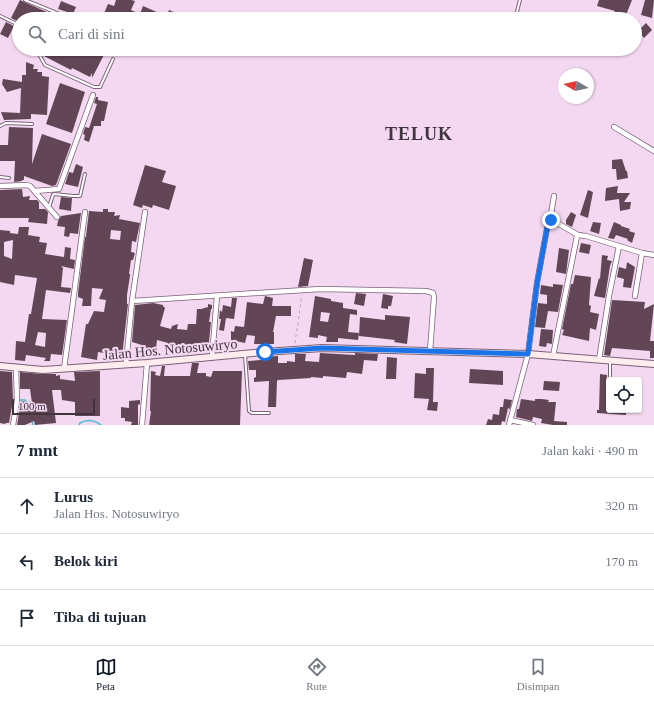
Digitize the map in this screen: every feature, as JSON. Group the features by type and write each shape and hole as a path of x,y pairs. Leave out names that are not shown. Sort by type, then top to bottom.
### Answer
{"street":[{"path":"35,191 59,189 93,95"},
{"path":"614,127 654,151"},
{"path":"0,186 27,185 35,191 57,217"},
{"path":"533,425 510,423 528,354 537,283 554,196"},
{"path":"64,369 85,212"},
{"path":"126,364 132,301 145,212"},
{"path":"550,220 578,235 654,255"},
{"path":"554,356 575,239 578,235"},
{"path":"599,360 619,246"},
{"path":"635,296 642,253"},
{"path":"132,301 320,289 426,291 433,293 430,351"},
{"path":"212,357 217,296"},
{"name":"Jalan Hos. Notosuwiryo","path":"0,366 43,370 64,369 322,348 528,354 654,364"},
{"path":"142,425 147,363"},
{"path":"13,425 17,401 16,368"}],"lane":[{"path":"25,0 55,12"},
{"path":"517,12 520,0"},
{"path":"0,16 12,22"},
{"path":"40,56 45,65 94,87 101,85 114,59"},
{"path":"0,126 6,123 32,124"},
{"path":"49,207 54,194 80,196 84,174"},
{"path":"0,177 9,178"},
{"path":"245,355 249,411 252,413 269,413"},
{"path":"610,361 610,377"}],"path":[{"path":"294,350 303,290"}],"building":[{"path":"20,0 47,12 14,12"},
{"path":"116,0 135,1 131,10 136,12 105,12 108,4 114,6"},
{"path":"599,0 632,0 627,12 615,12 597,6"},
{"path":"645,0 654,0 652,18 642,15"},
{"path":"61,1 76,7 74,12 67,12 58,9"},
{"path":"143,6 157,12 141,12"},
{"path":"6,22 12,25 12,30 8,38 0,34"},
{"path":"646,23 652,30 644,38 642,36 642,27"},
{"path":"44,56 103,56 92,78 92,73 90,77 72,68 71,70"},
{"path":"26,62 34,65 33,69 38,69 37,72 42,72 42,76 49,77 47,115 31,114 31,119 4,120 1,112 20,113 21,88 7,92 2,84 3,79 22,82 22,75 26,75"},
{"path":"60,83 85,92 72,133 46,124"},
{"path":"96,97 98,97 98,100 108,102 104,121 101,121 101,126 94,126 89,142 84,140 85,135 83,134 85,127 89,128 97,104 94,103"},
{"path":"9,127 33,128 32,164 42,134 71,144 56,185 52,186 24,176 24,180 14,182 15,161 0,161 0,145 8,145"},
{"path":"622,159 628,178 617,180 616,169 612,169 612,160"},
{"path":"76,164 83,167 78,187 65,184 69,172 73,173"},
{"path":"145,165 166,171 162,182 176,186 169,210 153,205 152,208 143,205 142,208 133,205"},
{"path":"618,186 617,193 630,193 624,202 631,202 630,209 620,211 619,199 605,201 606,188"},
{"path":"22,189 23,197 30,196 29,200 37,200 39,202 39,209 45,209 48,212 47,224 28,222 29,218 0,218 0,190"},
{"path":"588,190 593,192 588,218 580,215"},
{"path":"61,197 72,198 71,211 59,209"},
{"path":"103,209 108,209 108,212 115,212 114,216 120,215 119,219 140,223 136,242 132,241 131,252 135,253 133,260 131,260 129,274 127,295 128,304 122,357 98,352 97,360 81,357 86,324 88,324 94,311 104,312 106,300 99,299 103,289 92,288 91,306 82,306 83,299 78,297 78,293 85,237 87,236 89,211 103,212","holes":["111,230 121,231 120,240 110,239"]},
{"path":"571,212 576,215 572,227 566,224 566,220"},
{"path":"81,213 78,234 70,233 69,237 64,236 65,227 57,226 61,216"},
{"path":"593,222 601,223 599,234 590,231"},
{"path":"614,222 630,229 629,231 635,233 632,243 627,240 628,239 616,235 614,239 608,238"},
{"path":"19,227 29,227 28,235 40,237 39,242 47,243 45,254 64,257 65,247 71,248 70,259 75,260 74,269 61,266 63,268 61,287 71,288 70,293 46,290 42,319 67,320 62,355 51,354 50,361 44,361 46,358 26,355 25,361 15,360 16,341 25,342 29,314 31,314 37,278 15,275 14,285 0,282 0,230 18,234","holes":["13,240 12,259 4,256 4,242","38,332 46,333 45,347 35,345"]},
{"path":"581,243 591,245 589,254 579,252"},
{"path":"559,248 569,250 566,274 556,272"},
{"path":"602,255 608,256 607,260 612,261 605,298 594,296 599,278 600,279"},
{"path":"304,258 313,260 308,286 298,287"},
{"path":"627,262 635,267 631,288 623,287 624,279 617,277 619,267 626,269"},
{"path":"575,275 591,277 590,312 599,314 596,330 590,328 589,341 562,335 571,284 573,284"},
{"path":"553,284 563,285 558,312 548,311 545,328 535,327 538,303 547,304 547,295 540,294 541,285 553,287"},
{"path":"356,293 366,294 364,306 354,304"},
{"path":"383,294 393,296 391,306 388,306 388,309 381,308"},
{"path":"265,296 273,298 272,306 291,306 291,316 276,316 273,332 274,344 254,344 255,336 247,335 245,343 231,340 231,331 234,332 235,326 244,327 247,302 263,304"},
{"path":"315,296 343,303 343,308 357,310 357,315 350,314 348,332 359,333 358,340 338,338 338,342 326,342 327,337 318,335 318,338 309,337","holes":["321,312 330,313 328,322 320,321"]},
{"path":"232,298 237,298 234,319 226,318 224,331 219,330 221,319 219,319 220,310 222,312 223,305 231,307"},
{"path":"612,300 645,302 644,309 654,304 650,341 654,341 654,358 650,358 650,351 612,348 610,356 604,355"},
{"path":"153,303 163,305 165,308 160,326 171,329 172,326 178,324 177,329 187,330 188,324 196,324 197,309 208,307 208,304 212,305 209,322 211,322 208,351 197,350 197,347 178,344 177,352 166,351 168,343 157,340 156,349 158,350 158,354 141,352 142,345 132,342 135,305"},
{"path":"385,315 410,317 407,344 394,342 395,340 359,336 360,317 385,320"},
{"path":"541,329 553,330 552,344 547,343 546,347 539,346"},
{"path":"320,353 355,355 355,353 378,354 377,361 364,360 362,374 347,372 346,378 323,376 323,378 311,377 278,380 276,407 268,407 269,381 254,382 256,370 249,370 248,361 261,360 261,357 278,356 278,363 287,363 287,361 295,362 295,354 306,354 305,361 319,362"},
{"path":"387,357 397,358 396,379 386,379"},
{"path":"192,363 199,363 197,373 206,373 206,376 211,377 213,371 242,371 240,425 149,425 151,411 151,371 156,372 155,375 160,376 162,366 165,366 164,376 190,376"},
{"path":"426,368 434,368 433,402 438,402 437,411 427,410 429,399 414,398 415,373 426,374"},
{"path":"470,369 503,371 503,385 469,383"},
{"path":"0,371 12,372 13,401 9,423 5,424 0,423"},
{"path":"100,371 100,416 75,416 75,402 62,400 61,390 52,390 56,423 35,425 34,421 25,425 17,425 21,401 32,403 30,389 20,389 20,372 56,374 56,376 60,375 60,379 75,381 74,372"},
{"path":"600,374 607,375 606,413 626,413 626,415 597,413 597,410 599,410"},
{"path":"544,381 560,382 559,391 543,390"},
{"path":"504,399 512,400 510,409 508,408 505,422 502,421 501,425 486,425 488,419 492,420 493,414 499,415 500,407 503,407"},
{"path":"521,399 535,401 535,399 542,399 549,400 548,402 556,402 554,421 567,422 567,425 541,423 542,419 533,417 532,421 516,417"},
{"path":"140,400 140,404 138,405 138,425 131,425 132,422 125,421 125,418 121,418 121,407 129,408 129,401"}],"waterway":[{"path":"12,400 25,400 27,402"},
{"path":"32,421 33,425"},
{"path":"79,425 80,423 88,421 96,422 101,425"}],"district":[{"name":"TELUK","path":"419,134"}],"route":[{"path":"265,352 322,348 528,354 537,283 548,223 551,220"}]}
